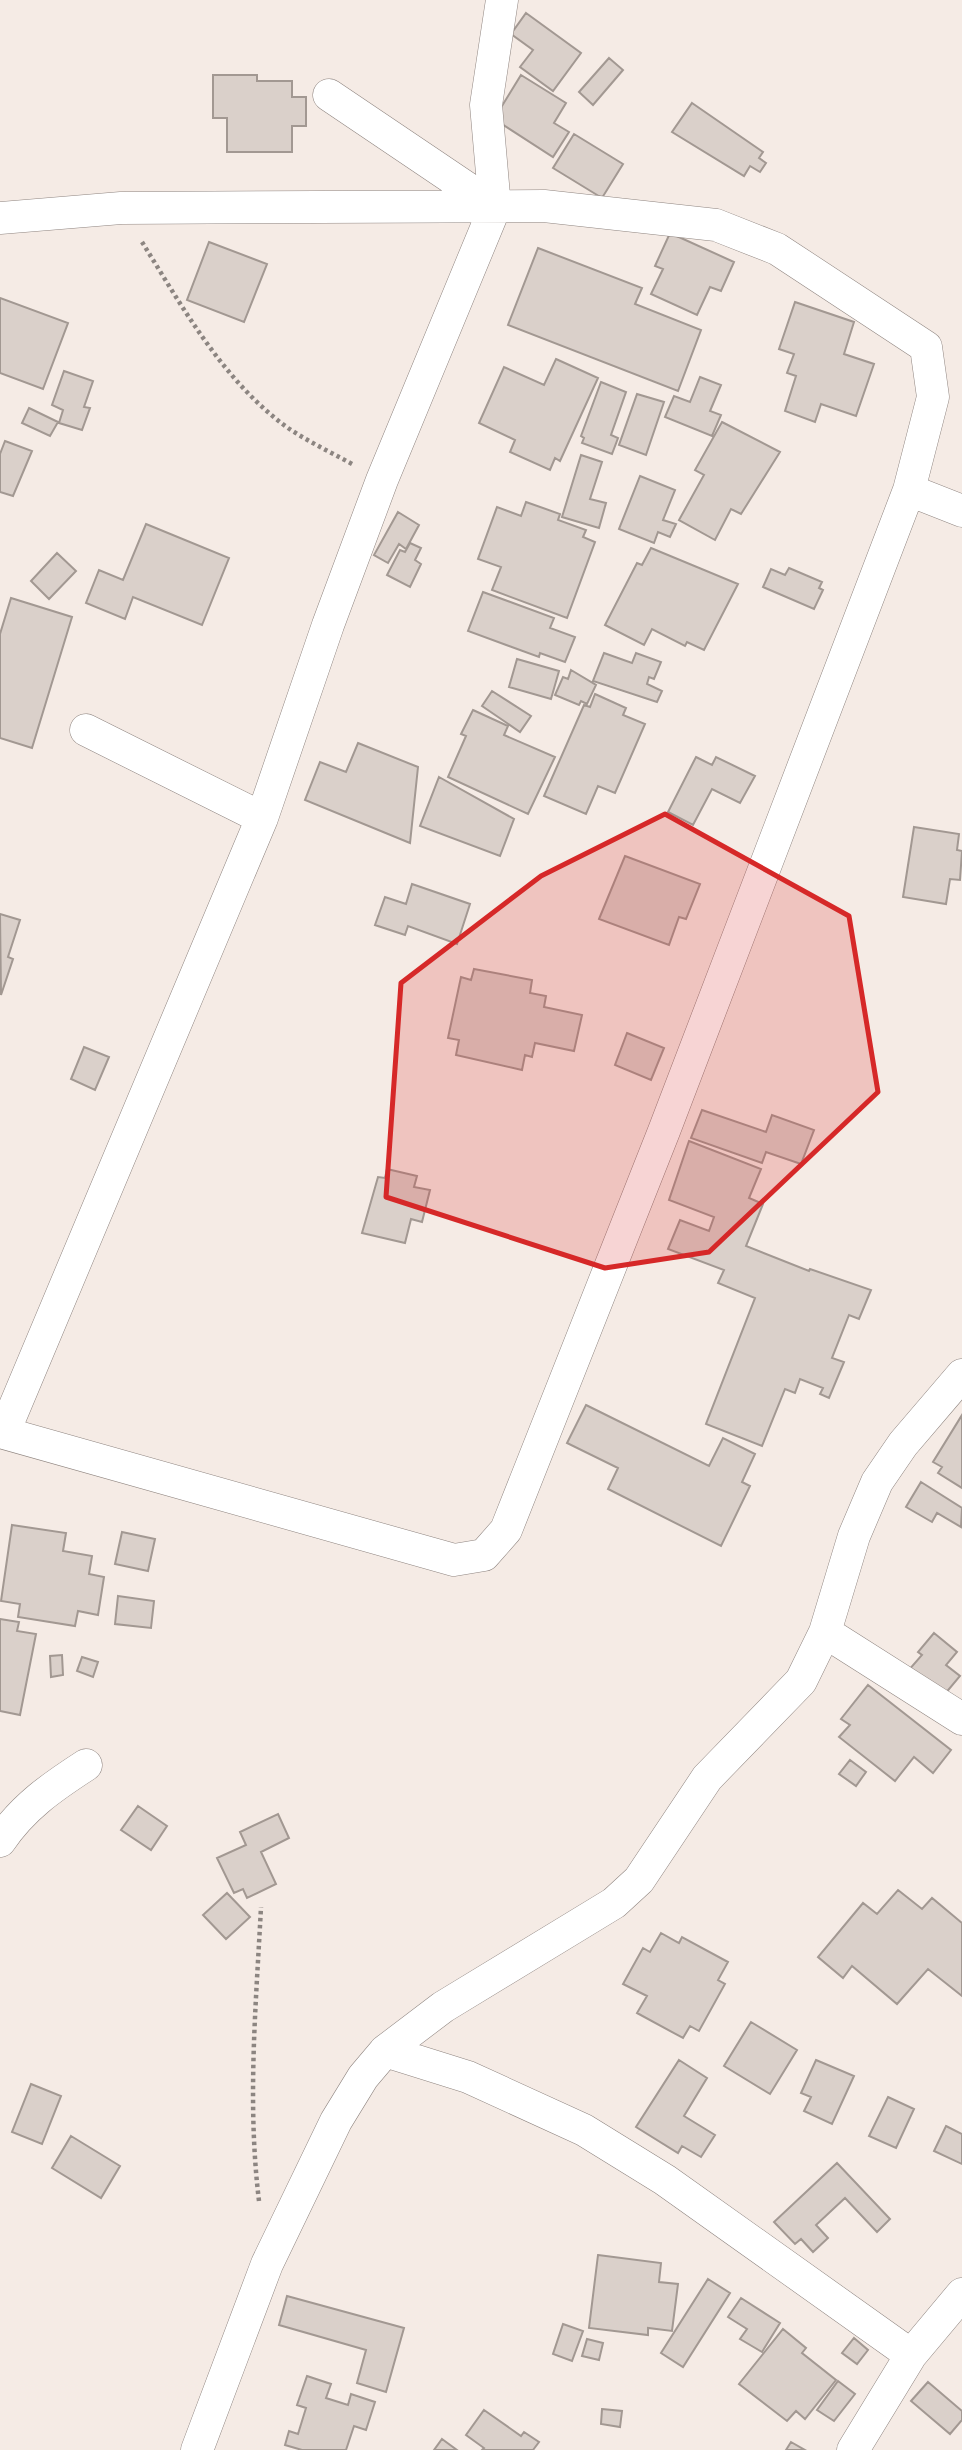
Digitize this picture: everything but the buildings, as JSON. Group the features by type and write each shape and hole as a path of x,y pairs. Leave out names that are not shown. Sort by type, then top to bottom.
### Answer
{"street":[{"path":"0,218 121,208 495,207 544,206 716,225 777,249 926,347 933,397 909,490 575,1358 506,1530 484,1555 454,1560 2,1432 262,818 328,625 383,480 495,207 486,105 502,0"},
{"path":"329,95 495,207"},
{"path":"909,490 962,511"},
{"path":"86,730 262,818"},
{"path":"197,2450 267,2264 337,2121 363,2077 386,2051 443,2007 614,1903 632,1888 708,1778 801,1681 825,1632 854,1536 877,1482 903,1444 962,1375"},
{"path":"825,1632 962,1719"},
{"path":"0,1841 14,1822 44,1792 86,1765"},
{"path":"386,2051 468,2077 584,2130 665,2180 911,2355"},
{"path":"853,2450 911,2355 962,2294"}],"path":[{"path":"121,208 203,335 245,390 289,428 383,480"},
{"path":"260,2210 252,2126 252,2086 261,1907"}],"highlighted area":[{"path":"665,814 849,916 878,1092 709,1252 605,1268 386,1197 401,983 541,876"}]}
